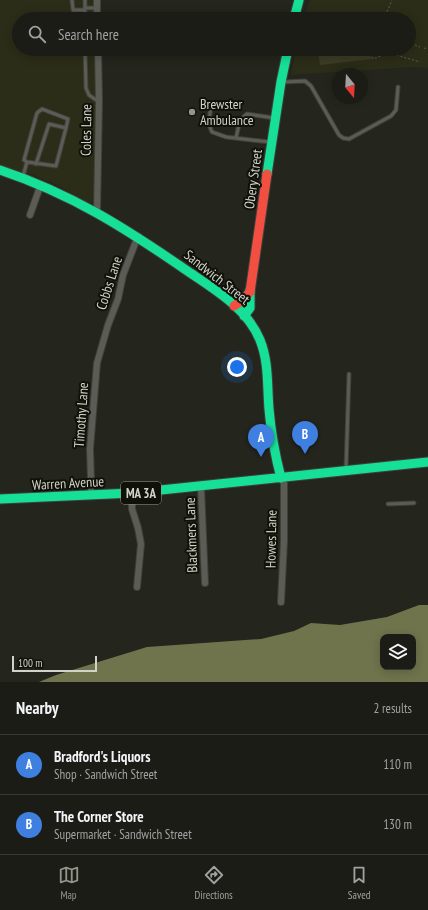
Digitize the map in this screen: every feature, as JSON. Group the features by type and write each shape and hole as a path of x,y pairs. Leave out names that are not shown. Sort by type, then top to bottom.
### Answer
{"main road":[{"path":"296,12 299,0"},
{"name":"Obery Street","path":"244,316 250,308 250,289 281,82 287,56"},
{"name":"Sandwich Street","path":"0,170 23,177 68,196 138,236 234,306 244,316 257,334 264,354 267,373 271,429 281,478"},
{"path":"234,306 246,297 250,289"},
{"name":"MA 3A","path":"281,478 428,462"},
{"name":"Warren Avenue","path":"0,499 132,494 281,478"}],"street":[{"path":"97,0 97,12"},
{"name":"Coles Lane","path":"97,212 99,102 98,56"},
{"path":"30,215 41,184"},
{"name":"Cobbs Lane","path":"104,338 118,299 123,275 138,236"},
{"name":"Timothy Lane","path":"91,496 90,449 92,409 96,370 104,338"},
{"name":"Howes Lane","path":"281,478 284,483 282,602"},
{"name":"Blackmers Lane","path":"201,487 205,583"},
{"path":"132,494 132,509 141,544 137,587"}],"lane":[{"path":"72,0 73,10 97,8"},
{"path":"85,0 85,9"},
{"path":"85,56 86,88 89,95 99,102"},
{"path":"281,82 305,81 311,86 339,134 343,138 349,139 391,116 396,110 398,87"},
{"path":"211,106 209,122 210,130 217,134 236,138 273,142"},
{"path":"23,177 27,162 24,160 37,113 42,109 68,119 56,166 27,162"},
{"path":"236,138 240,120 247,114 276,119"},
{"path":"36,164 50,124 66,128"},
{"path":"346,471 349,374"},
{"path":"388,504 414,503"}],"path":[{"path":"387,12 392,0"},
{"path":"416,45 420,47"},
{"path":"424,48 428,49"},
{"path":"373,56 373,59 381,56"},
{"path":"399,56 420,62"}],"shaded area":[{"path":"0,0 94,0 94,12 12,12 12,56 95,56 96,199 89,203 61,187 33,175 0,165"},
{"path":"310,0 428,0 428,68 413,67 368,70 368,68 332,68 332,72 291,75 295,56 416,56 416,12 306,12"},
{"path":"319,56 372,56 372,59 320,65"},
{"path":"419,605 428,605 428,682 39,682 56,675 147,647 261,639 294,631 311,623 340,625 387,617"}],"traffic: fast":[{"path":"296,12 299,0"},
{"path":"267,174 287,56"},
{"path":"0,170 51,190 119,226 218,292 229,300 247,318 260,340 265,357 271,427 281,478"},
{"path":"244,316 250,308 250,290"},
{"path":"0,499 132,493 428,462"}],"traffic: jam":[{"path":"234,306 244,299 250,292 267,174"}],"place":[{"name":"Brewster Ambulance","path":"192,112"},
{"name":"The Corner Store","path":"305,454"},
{"name":"Bradford's Liquors","path":"261,457"}]}
